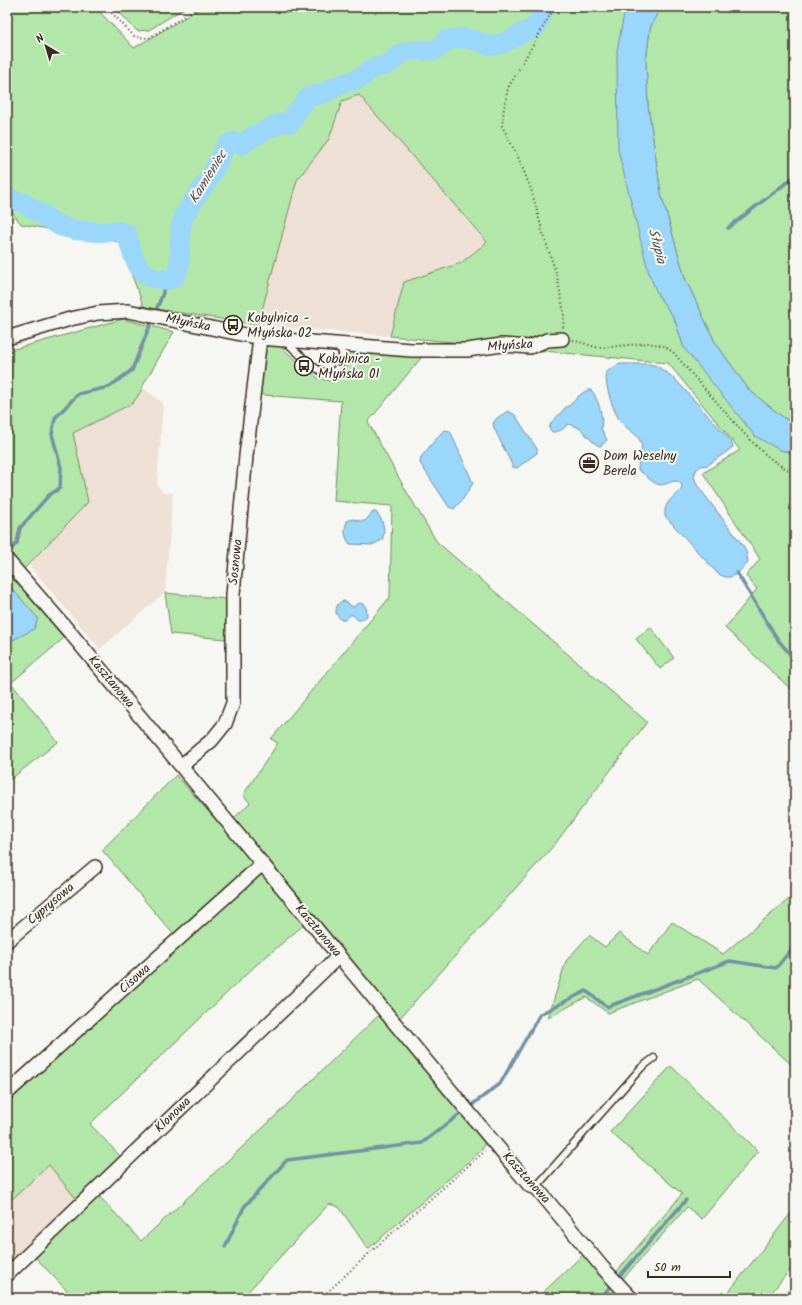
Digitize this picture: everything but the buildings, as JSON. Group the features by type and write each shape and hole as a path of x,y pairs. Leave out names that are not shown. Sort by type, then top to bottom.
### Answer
{"street":[{"name":"Młyńska","path":"7,338 70,319 98,313 128,311 260,338 411,350 460,350 502,346 530,347 547,340 562,339"},
{"name":"Sosnowa","path":"181,766 212,740 225,724 233,703 233,594 246,456 260,338"},
{"name":"Kasztanowa","path":"7,560 73,636 530,1186 536,1187 602,1267 631,1298"},
{"name":"Cisowa","path":"7,1093 262,864"},
{"name":"Cyprysowa","path":"7,941 95,867"},
{"name":"Klonowa","path":"7,1275 339,956"}],"lane":[{"path":"283,340 320,372 328,373 337,369 342,360 342,350 338,344"},
{"path":"536,1187 641,1068 654,1058"}],"path":[{"path":"106,7 136,37 150,38 199,7"},
{"path":"556,7 508,88 502,126 518,157 531,189 542,230 557,276 564,313 562,339 573,340 599,348 648,343 664,346 673,352 756,447 773,461 785,469 795,473"},
{"path":"321,1298 485,1151 492,1140"},
{"path":"773,1298 795,1288"}],"shaded area":[{"path":"359,94 487,242 461,263 404,282 390,336 258,325 297,180 329,139 342,101"},
{"path":"143,388 163,403 157,485 163,493 173,493 165,592 100,649 29,565 88,502 73,433 132,403"},
{"path":"49,1165 77,1200 7,1268 7,1204"}],"green space":[{"path":"7,7 95,7 134,48 202,7 628,7 624,14 658,295 674,318 684,348 780,450 795,453 795,693 725,628 757,589 746,576 760,559 703,473 740,450 668,363 390,336 404,282 461,263 487,242 359,95 342,101 329,139 297,180 258,325 144,307 119,242 21,224 7,206"},
{"path":"125,7 186,7 149,30 137,31 119,12"},
{"path":"660,7 795,7 795,423 784,418 749,390 715,342 685,278 661,194 648,105 646,61 650,29"},
{"path":"123,319 174,332 133,403 73,433 88,502 22,571 7,553 7,351"},
{"path":"268,343 277,344 318,378 330,381 339,375 345,368 347,349 421,358 368,422 405,489 437,542 647,722 555,844 398,1020 232,820 250,803 243,795 278,743 271,739 390,597 392,506 334,501 341,401 263,395 259,393 263,348"},
{"path":"7,571 64,638 11,683 58,742 7,782"},
{"path":"165,593 227,599 225,639 171,634"},
{"path":"650,627 674,658 660,669 636,639"},
{"path":"176,775 254,863 174,935 102,850"},
{"path":"261,871 306,923 255,966 90,1124 121,1157 77,1200 49,1165 7,1204 7,1099"},
{"path":"795,894 795,1068 698,979 608,1013 586,997 548,1018 566,961 589,935 605,947 619,933 648,955 672,922 723,954"},
{"path":"381,1013 486,1140 482,1150 368,1249 339,1207 329,1204 242,1298 74,1298 34,1256 99,1196 141,1241 265,1126"},
{"path":"671,1066 758,1151 702,1219 687,1207 621,1281 614,1275 682,1194 610,1132"},
{"path":"795,1208 795,1264 767,1298 724,1298"},
{"path":"585,1253 620,1292 618,1298 537,1298"}],"water":[{"name":"Słupia","path":"628,7 660,7 650,29 646,61 648,105 661,194 685,278 715,342 749,390 784,418 795,423 795,453 780,450 755,436 684,348 674,318 658,295 649,274 618,150 617,51 624,14"},
{"path":"620,364 649,364 657,366 674,378 731,441 733,447 708,465 701,466 696,470 694,477 697,485 744,547 748,563 734,576 727,577 717,573 665,516 667,504 681,490 682,485 675,481 661,485 657,484 638,470 641,449 640,440 633,432 624,426 619,419 610,399 607,385 606,373 610,369"},
{"path":"588,390 591,390 594,393 598,402 602,419 601,428 607,440 599,446 594,443 582,430 574,425 568,424 561,430 555,432 552,432 549,428 551,423 566,407"},
{"path":"508,411 515,415 537,449 537,453 517,468 513,467 493,423 497,418"},
{"path":"445,430 450,431 473,483 463,499 454,509 449,507 420,463 421,457"},
{"path":"373,512 376,512 382,521 384,532 382,540 372,545 350,544 345,533 347,521 353,519 365,521"},
{"path":"7,583 38,618 34,629 7,643"},
{"path":"344,601 353,607 357,604 363,604 366,608 367,616 361,620 358,620 353,615 350,615 345,620 341,620 336,613 336,609 338,604"}],"waterway":[{"name":"Kamieniec","path":"7,195 12,200 22,202 60,226 75,230 99,232 116,231 127,234 133,256 140,269 145,274 152,277 164,280 171,279 175,277 179,266 181,227 184,215 212,174 225,147 228,144 235,142 242,145 252,137 280,123 290,123 293,120 295,113 309,97 323,94 337,86 363,76 373,68 389,64 405,52 411,50 438,49 446,40 450,39 468,38 489,45 506,42 535,28 541,12 546,7"},
{"path":"728,228 795,176"},
{"path":"7,553 17,543 20,528 49,495 60,488 61,468 52,434 55,418 78,394 109,387 132,370 163,293 164,279"},
{"path":"737,573 778,640 795,660"},
{"path":"469,1107 500,1084 540,1014 586,991 607,1007 730,961 776,968 795,945"},
{"path":"225,1247 244,1207 287,1160 422,1143 464,1111"},
{"path":"617,1279 686,1200"},
{"path":"600,1298 613,1284"}],"place":[{"name":"Kobylnica - Młyńska 02","path":"233,325"},
{"name":"Kobylnica - Młyńska 01","path":"304,366"},
{"name":"Dom Weselny Berela","path":"589,463"}]}
